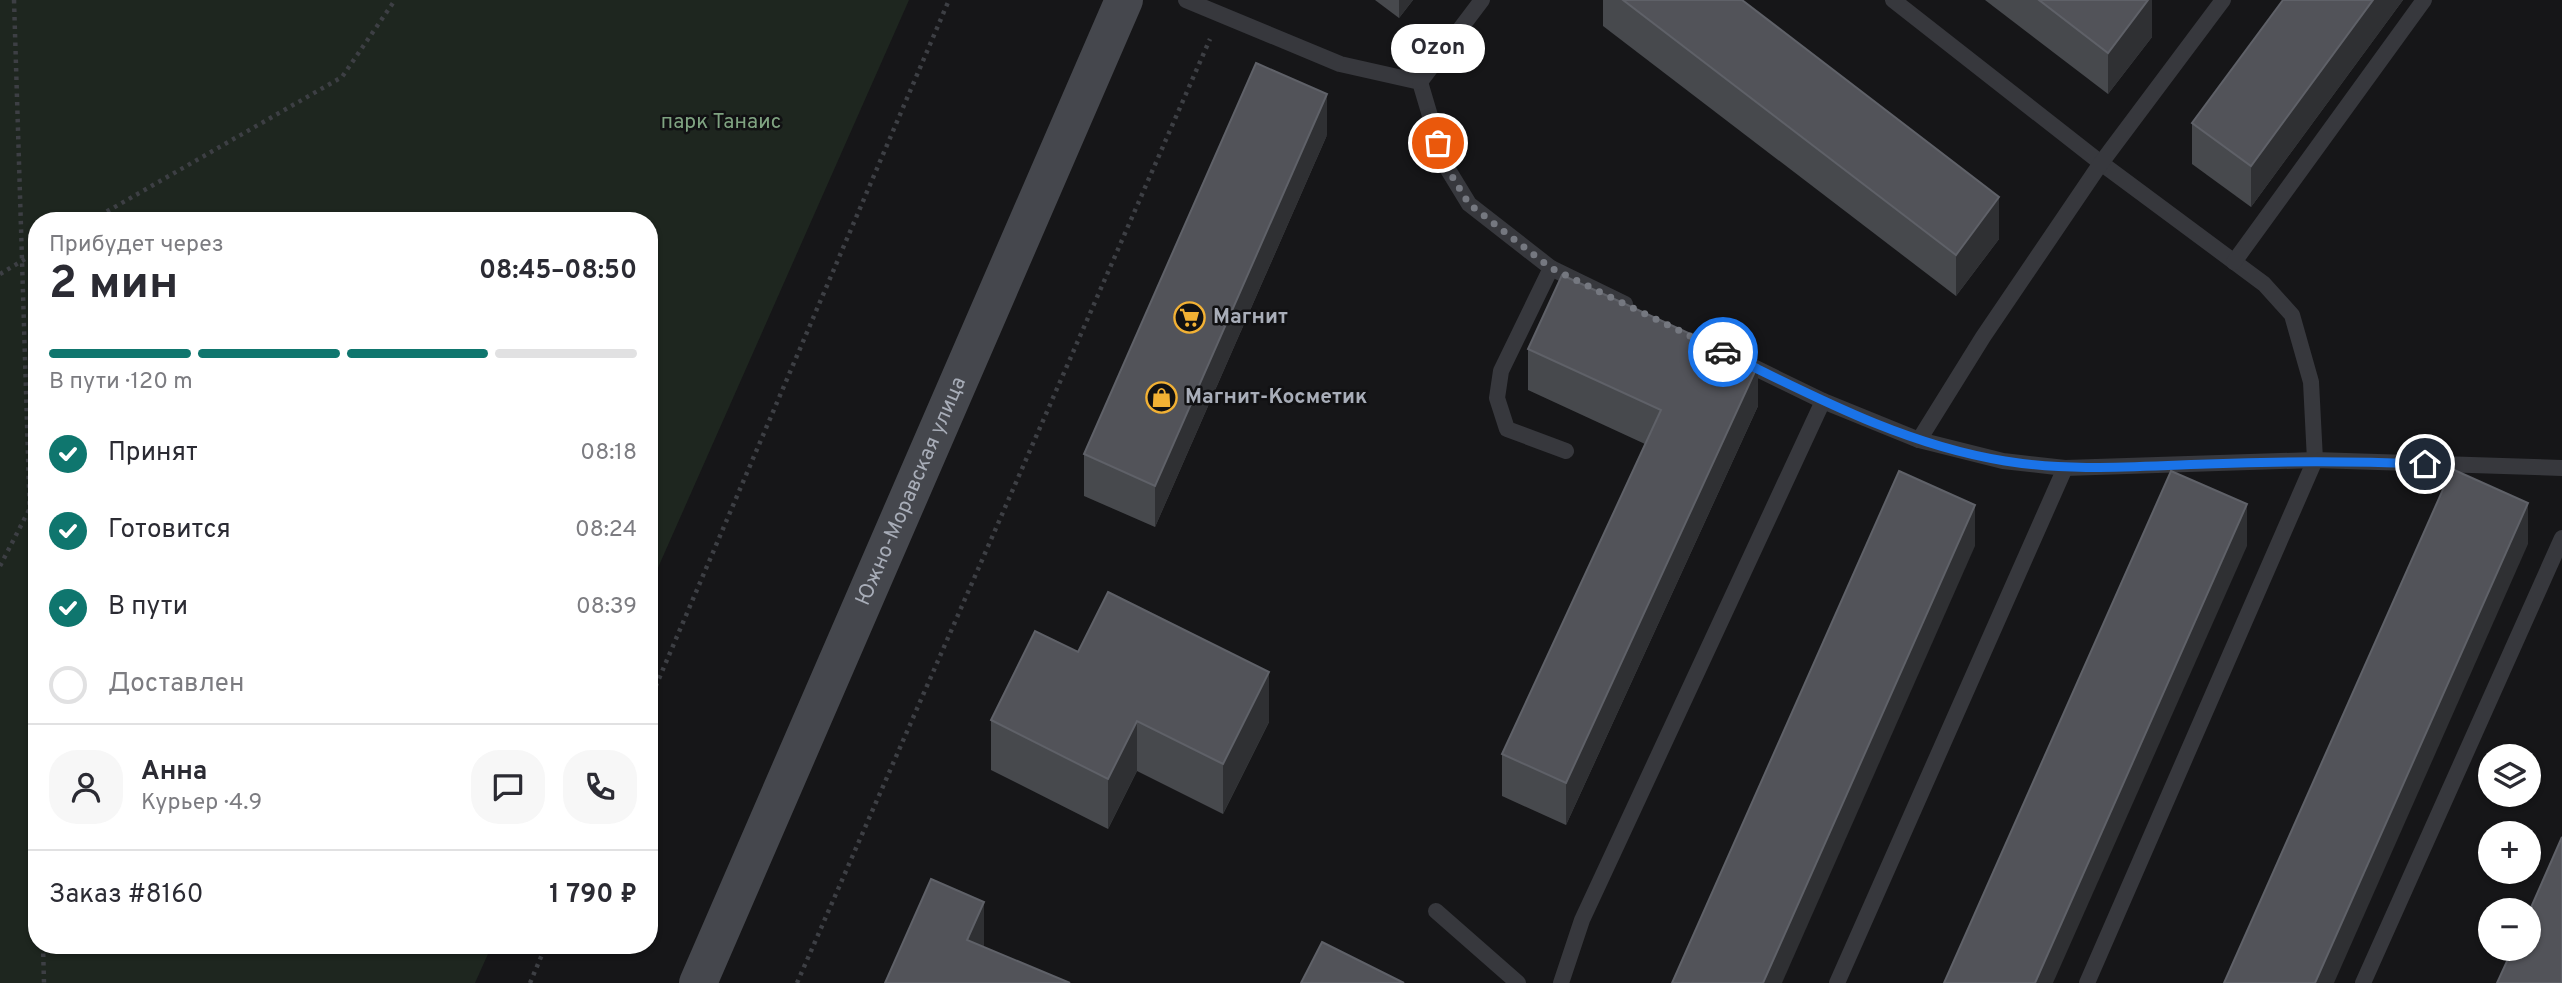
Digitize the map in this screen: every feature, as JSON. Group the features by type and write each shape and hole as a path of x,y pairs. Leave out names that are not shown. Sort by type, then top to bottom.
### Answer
{"main road":[{"name":"Южно-Моравская улица","path":"698,983 1124,0"}],"lane":[{"path":"1186,0 1339,64 1420,82"},
{"path":"1420,82 1482,0"},
{"path":"1893,0 2101,163 2264,284 2292,315 2311,382 2315,460 2087,983"},
{"path":"1919,440 1983,337 2101,163 2223,0"},
{"path":"2234,262 2424,0"},
{"path":"1420,82 1444,163 1469,204 1551,268 1638,310"},
{"path":"1551,268 1501,370 1497,398 1507,429 1566,451"},
{"path":"1724,353 1823,401 1919,440 2003,461 2065,468 2315,460 2562,468"},
{"path":"1561,983 1582,920 1823,401"},
{"path":"1836,983 2065,468"},
{"path":"2363,983 2562,538"},
{"path":"1436,911 1518,983"}],"path":[{"path":"14,0 28,448"},
{"path":"106,212 342,77 395,0"},
{"path":"658,681 949,0"},
{"path":"797,983 1221,15"},
{"path":"0,274 28,257"},
{"path":"0,566 28,514"},
{"path":"43,954 44,983"},
{"path":"530,983 542,954"}],"green space":[{"name":"парк Танаис","path":"0,0 909,0 658,568 658,212 28,212 28,954 488,954 475,983 0,983"}],"building":[{"path":"1623,0 1742,0 1999,197 1956,255"},
{"path":"2039,0 2148,0 2108,53"},
{"path":"2283,0 2373,0 2251,166 2192,123"},
{"path":"1256,63 1327,94 1155,486 1084,454"},
{"path":"1562,275 1758,365 1566,783 1502,754 1661,410 1528,349"},
{"path":"2452,469 2528,503 2315,983 2224,983"},
{"path":"1899,471 1975,505 1763,983 1672,983"},
{"path":"2171,471 2247,504 2035,983 1944,983"},
{"path":"1108,592 1269,672 1223,764 1137,721 1108,779 991,720 1035,631 1078,652"},
{"path":"2562,837 2562,983 2497,983 2507,961 2541,961 2541,898 2535,898"},
{"path":"931,879 984,902 967,940 1070,983 885,983"},
{"path":"1322,942 1404,983 1301,983"}],"way so far":[{"path":"1438,143 1444,163 1469,204 1551,268 1723,352"}],"place":[{"name":"Ozon","path":"1438,143"},
{"name":"Магнит","path":"1190,317"},
{"name":"Магнит-Косметик","path":"1162,397"}],"route":[{"path":"1723,352 1823,401 1919,440 2003,461 2065,468 2315,460 2425,464"}]}
